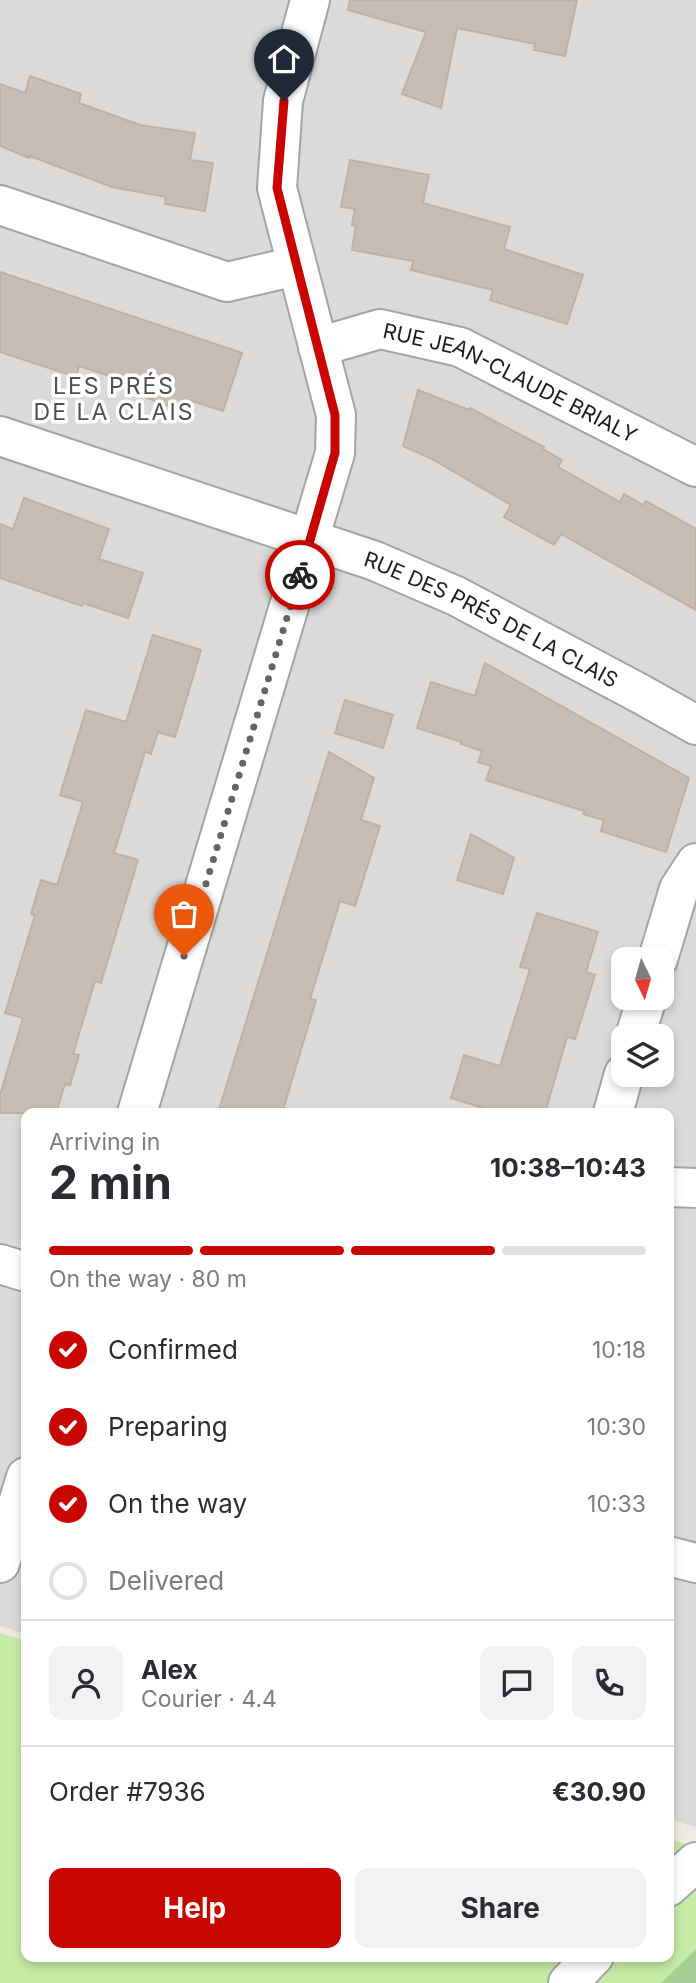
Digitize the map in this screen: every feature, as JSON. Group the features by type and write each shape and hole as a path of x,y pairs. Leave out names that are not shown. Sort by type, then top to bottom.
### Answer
{"street":[{"path":"139,1108 335,453 335,415 277,188 284,101 310,0"},
{"path":"0,205 227,282 296,266"},
{"name":"RUE JEAN-CLAUDE BRIALY","path":"318,347 380,329 460,347 696,467"},
{"name":"RUE DES PRÉS DE LA CLAIS","path":"0,436 375,561 456,597 639,692 696,725"},
{"path":"662,947 679,890 696,863"},
{"path":"614,1108 620,1087"},
{"path":"674,1187 696,1188"},
{"path":"0,1264 21,1270"},
{"path":"0,1563 21,1494"},
{"path":"674,1558 696,1563"},
{"path":"674,1882 696,1862"},
{"path":"568,1983 588,1962"}],"shaded area":[{"path":"0,0 696,0 696,1827 674,1821 674,1108 21,1108 21,1632 0,1626"}],"green space":[{"path":"0,1633 21,1639 21,1962 674,1962 674,1840 696,1847 696,1949 661,1983 0,1983"},
{"path":"696,1949 696,1983 661,1983"}],"building":[{"path":"350,0 577,0 565,56 534,50 535,44 457,28 441,108 402,94 426,32 348,10"},
{"path":"30,76 81,94 79,103 140,125 195,133 190,160 213,163 205,211 165,204 166,197 112,187 0,146 0,84 25,93"},
{"path":"350,160 429,175 423,203 510,227 504,249 583,275 567,324 490,300 493,290 411,270 413,261 352,250 356,226 352,225 355,209 341,207"},
{"path":"0,272 242,353 223,411 189,400 185,412 145,397 147,388 79,366 76,377 0,352"},
{"path":"418,390 469,410 470,408 544,447 543,449 562,460 558,467 620,502 624,494 643,505 646,501 696,529 696,610 561,534 554,545 504,517 511,505 432,459 403,446"},
{"path":"24,498 109,529 99,559 143,573 128,618 83,603 82,606 0,578 0,524 13,529"},
{"path":"153,635 201,650 175,737 158,732 151,754 145,752 114,853 138,860 101,983 95,981 73,1054 79,1055 70,1085 65,1084 58,1108 21,1108 21,1113 0,1113 0,1095 23,1018 5,1013 35,915 31,914 41,880 57,885 83,802 60,795 86,710 126,722"},
{"path":"485,663 689,778 666,852 601,831 604,820 583,814 584,811 486,780 491,766 478,762 482,751 417,728 431,682 475,696"},
{"path":"345,700 393,715 383,748 335,733"},
{"path":"329,752 374,778 361,820 380,826 355,906 340,901 310,999 316,1000 284,1108 220,1108"},
{"path":"471,834 514,858 503,894 457,880"},
{"path":"537,913 598,932 586,972 595,975 575,1039 567,1037 546,1108 484,1108 451,1098 464,1055 500,1066 530,969 520,967"}],"way so far":[{"path":"184,956 300,575"}],"district":[{"name":"LES PRÉS DE LA CLAIS","path":"114,399"}],"route":[{"path":"284,101 277,188 335,415 335,453 300,575"}]}
